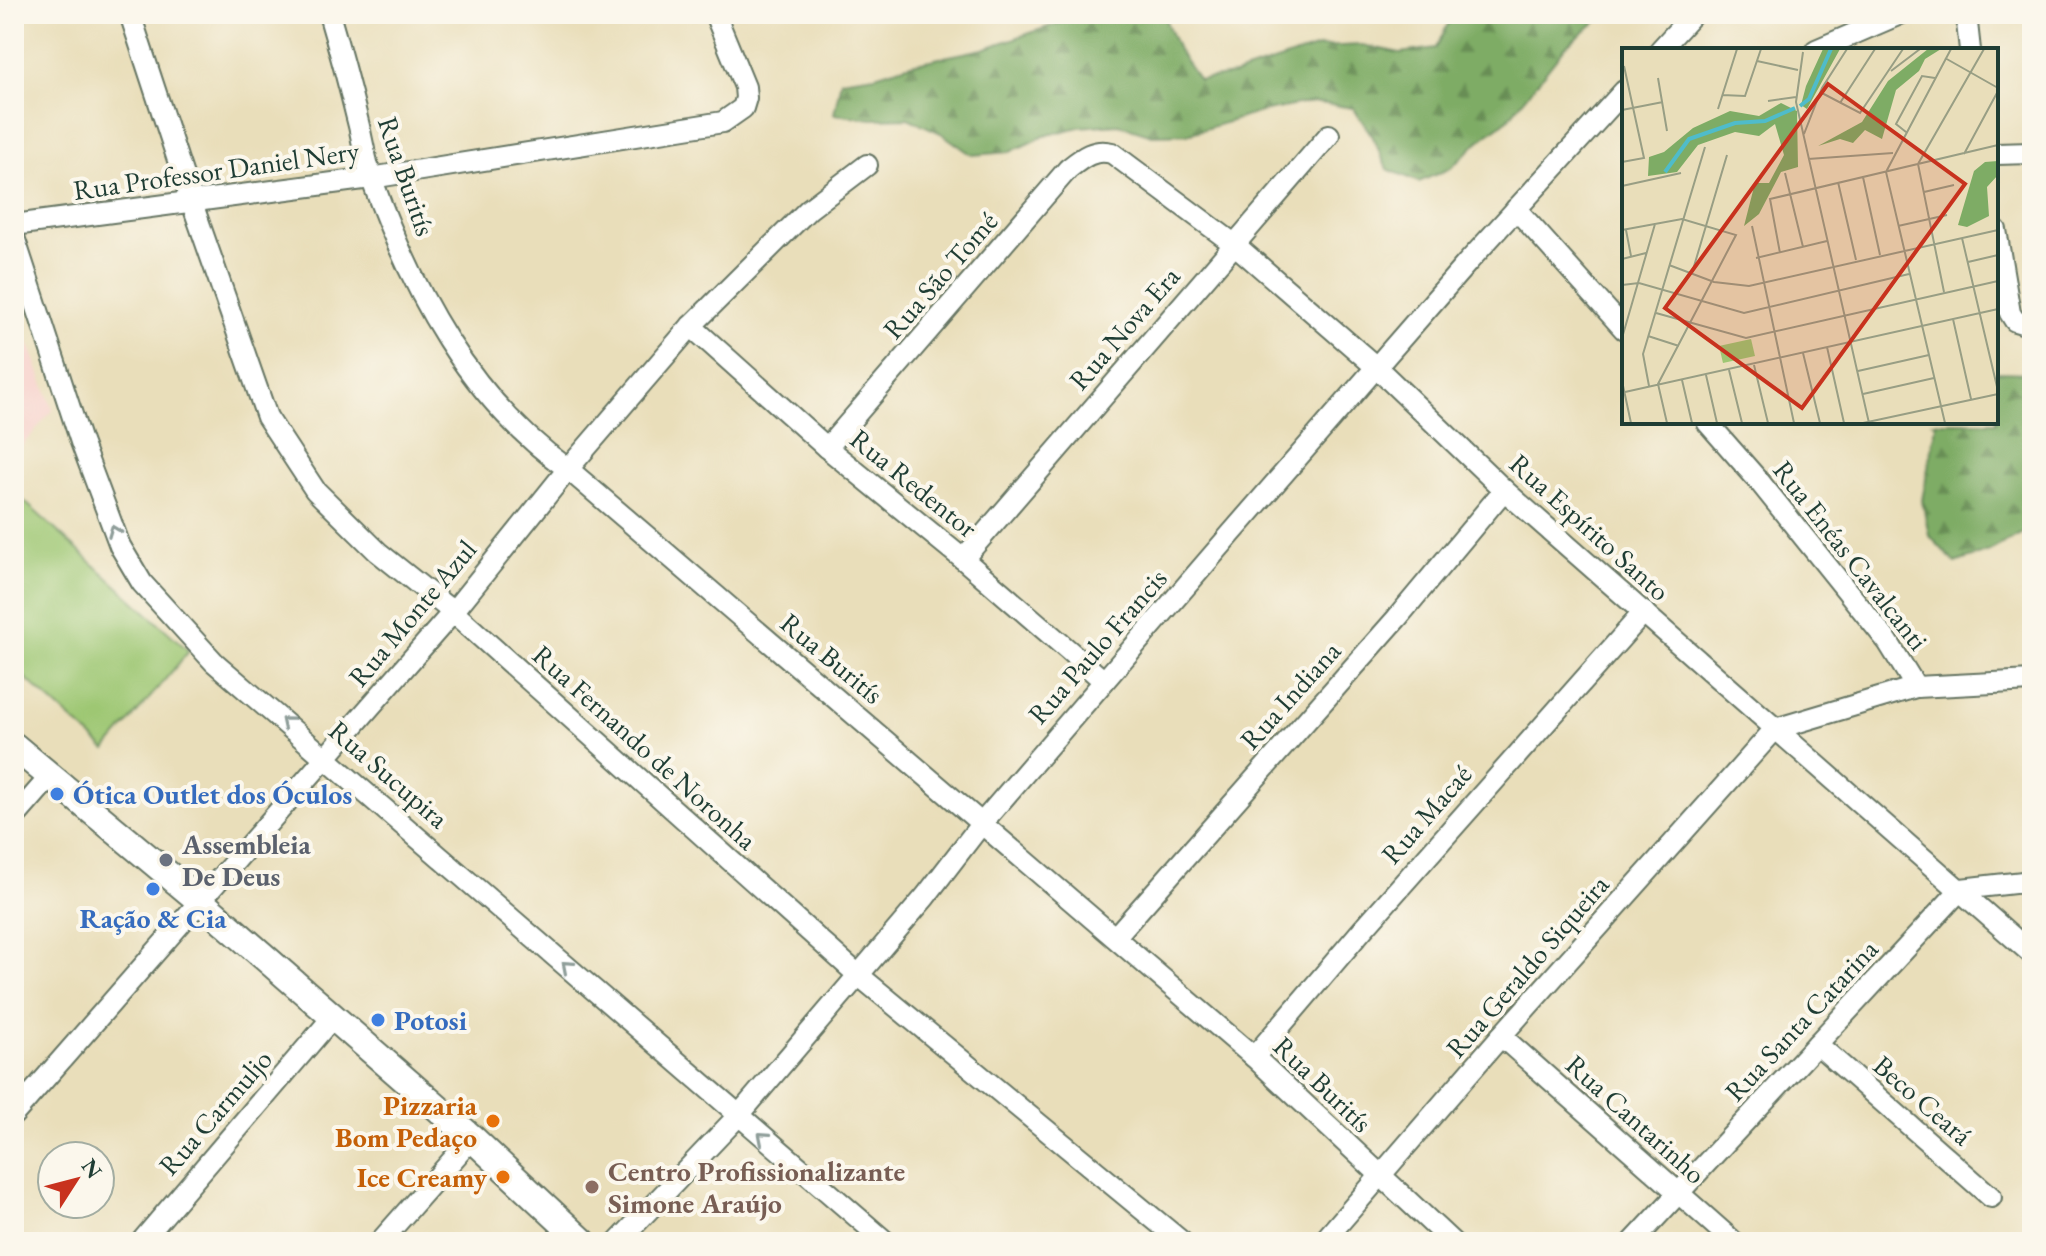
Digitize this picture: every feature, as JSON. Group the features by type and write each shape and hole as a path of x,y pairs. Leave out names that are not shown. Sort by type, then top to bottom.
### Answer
{"street":[{"name":"Rua Fernando de Noronha","path":"130,14 267,417 315,490 378,552 453,612 857,974 1182,1242"},
{"name":"Rua Buritís","path":"329,14 371,178 421,294 456,353 497,406 549,455 1116,936 1254,1057 1452,1242"},
{"name":"Rua Professor Daniel Nery","path":"14,225 371,178 713,125 737,113 746,98 745,87 715,14"},
{"path":"1662,48 1693,14"},
{"path":"1821,48 1900,14"},
{"path":"1966,14 1970,48"},
{"name":"Rua Paulo Francis","path":"618,1242 739,1115 1104,681 1376,367 1622,93"},
{"name":"Rua Nova Era","path":"963,559 1329,135"},
{"name":"Rua Espírito Santo","path":"1105,151 1120,158 1234,244 1376,367 1504,490 2032,954"},
{"name":"Rua São Tomé","path":"827,448 1068,169 1084,156 1105,151"},
{"path":"1998,154 2032,153"},
{"name":"Rua Monte Azul","path":"14,1114 453,612 568,469 691,326 809,209 867,165"},
{"path":"1516,209 1622,327"},
{"name":"Rua Sucupira","path":"14,237 81,442 120,546 142,583 214,662 886,1242"},
{"path":"1998,242 2010,313 2015,321 2028,326"},
{"name":"Rua Redentor","path":"691,326 827,448 963,559 1104,681"},
{"name":"Rua Enéas Cavalcanti","path":"1709,424 1758,480 1888,642 1916,687"},
{"name":"Rua Indiana","path":"1116,936 1397,618 1504,490"},
{"name":"Rua Macaé","path":"1254,1057 1644,612"},
{"path":"1775,729 1916,687 2032,681"},
{"name":"Rua Geraldo Siqueira","path":"1323,1242 1501,1036 1775,729"},
{"path":"14,746 200,901 472,1138 583,1242"},
{"path":"14,818 49,778"},
{"path":"1961,889 2032,881"},
{"name":"Rua Santa Catarina","path":"1633,1242 1961,889"},
{"name":"Rua Carmuljo","path":"141,1242 332,1018"},
{"name":"Rua Cantarinho","path":"1501,1036 1734,1242"},
{"name":"Beco Ceará","path":"1817,1044 1991,1197"},
{"path":"380,1242 472,1138"}],"shaded area":[{"path":"14,302 53,410 14,455"}],"green space":[{"path":"1086,14 1163,14 1178,50 1199,80 1234,75 1318,47 1362,45 1400,53 1436,48 1453,14 1611,14 1567,45 1508,119 1451,168 1419,182 1387,169 1373,137 1353,108 1313,102 1261,112 1188,134 1152,135 1118,124 1079,127 1044,136 1010,152 972,155 941,133 908,118 872,119 834,114 841,80 983,49"},
{"path":"1998,372 2032,373 2032,528 1989,551 1955,563 1929,535 1922,500 1936,425 1998,424"},
{"path":"14,492 189,651 106,750 14,668"}],"place":[{"name":"Ótica Outlet dos Óculos","path":"57,794"},
{"name":"Assembleia De Deus","path":"166,860"},
{"name":"Ração & Cia","path":"153,889"},
{"name":"Potosi","path":"378,1020"},
{"name":"Pizzaria Bom Pedaço","path":"493,1121"},
{"name":"Ice Creamy","path":"503,1177"},
{"name":"Centro Profissionalizante Simone Araújo","path":"592,1187"}]}
